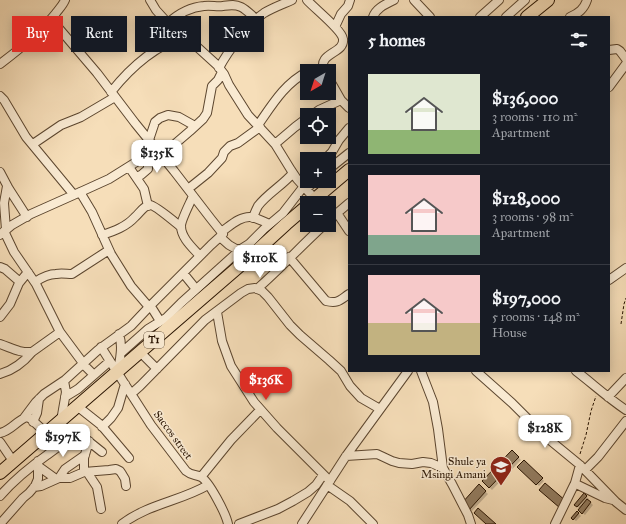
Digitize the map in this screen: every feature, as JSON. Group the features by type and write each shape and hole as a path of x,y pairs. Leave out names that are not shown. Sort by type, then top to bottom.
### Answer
{"highway":[{"path":"529,16 548,0"},
{"name":"T1","path":"318,196 348,171"},
{"name":"T1","path":"0,473 185,314 300,212"}],"street":[{"path":"53,16 64,0"},
{"path":"150,0 162,16"},
{"path":"260,16 265,12 292,0"},
{"path":"307,0 335,27 340,34 346,38 339,48 327,56 323,64"},
{"path":"335,27 350,0"},
{"path":"373,16 378,9 394,0"},
{"path":"414,0 429,16"},
{"path":"481,16 499,0"},
{"path":"507,16 525,0"},
{"path":"572,16 583,9 587,0"},
{"path":"178,16 190,9 224,3 233,4 240,7 253,16"},
{"path":"63,33 160,152 229,245 236,249 241,249"},
{"path":"610,50 617,49 626,59"},
{"path":"201,51 220,70 248,115 275,144 293,173 300,180"},
{"path":"0,64 16,52"},
{"path":"33,144 61,125 81,117 113,94 120,80 132,68 154,52"},
{"path":"2,232 27,217 109,179 148,155 160,152 195,126 207,113 212,86 218,80 220,70 230,52"},
{"path":"610,86 626,64"},
{"path":"188,189 208,173 222,158 224,152 230,146 238,143 259,126 280,94 288,85 300,77"},
{"path":"336,91 348,107"},
{"path":"0,96 4,100 26,137 92,212 108,250 131,286 163,319"},
{"path":"323,108 342,100"},
{"path":"149,140 155,122 168,115 179,117 195,126"},
{"path":"275,144 300,123"},
{"path":"332,152 348,129"},
{"path":"336,163 348,154"},
{"path":"136,177 148,169 148,155"},
{"path":"129,167 144,189 148,206"},
{"path":"0,172 7,186 27,217"},
{"path":"253,218 258,206 293,173"},
{"path":"7,186 2,232 35,282 60,332 94,375"},
{"path":"163,319 283,213 301,188"},
{"path":"193,196 181,227 185,238 200,256"},
{"path":"348,204 337,213 348,230"},
{"path":"102,235 118,230 128,224 142,210 151,205 181,227"},
{"path":"0,433 8,431 24,418 39,399 64,381 101,347 131,326 221,234 244,218 249,217 270,224"},
{"path":"257,289 316,232"},
{"path":"35,282 49,275 72,274 108,250"},
{"path":"289,257 326,301 333,303 348,295"},
{"path":"0,267 5,269 20,282"},
{"path":"610,279 626,268"},
{"path":"0,317 10,304 20,282 28,272"},
{"path":"183,273 196,289"},
{"path":"131,394 205,320 248,289 255,288 262,291 268,297 300,336 341,371 350,386 361,398 380,409"},
{"path":"217,312 222,341 231,366 254,402 277,428 323,474 329,483 373,524"},
{"path":"121,353 148,329 163,319 174,314 185,314"},
{"path":"0,374 12,370 28,358 32,352 60,332"},
{"path":"117,372 121,353 119,334"},
{"path":"0,344 15,351 32,352"},
{"name":"Saccos street","path":"101,347 151,425 186,471 200,477 208,485 222,507 228,524"},
{"path":"140,352 157,369"},
{"path":"65,397 78,389 110,361"},
{"path":"302,524 346,456 407,372"},
{"path":"421,372 433,402 443,468 456,490 472,524"},
{"path":"477,372 512,403 546,437 581,466 614,500 626,510"},
{"path":"577,372 626,410"},
{"path":"608,397 626,378"},
{"path":"61,421 66,392 64,381"},
{"path":"102,427 118,408 125,384"},
{"path":"34,422 39,399"},
{"path":"78,406 102,427 129,458"},
{"path":"200,477 231,440 260,410"},
{"path":"24,418 27,417 46,433"},
{"path":"555,524 575,483 581,466 598,457 626,420"},
{"path":"0,496 9,486 76,435 82,436 102,452"},
{"path":"89,441 85,455 85,472 97,487 101,509"},
{"path":"0,442 3,453 13,462"},
{"path":"346,456 377,454 400,463 412,464 423,462 431,463 443,468"},
{"path":"34,487 41,486 57,478 65,469 85,455"},
{"path":"38,464 57,478 70,478 85,472 116,470 120,471 125,479 126,486"},
{"path":"0,524 34,487 38,479 38,464"},
{"path":"239,524 278,509 293,501 316,485 323,474"},
{"path":"575,483 605,498 614,500"},
{"path":"122,524 138,513 191,494 208,485"}],"path":[{"path":"621,324 626,298"},
{"path":"581,466 591,411 598,389"}],"building":[{"path":"512,450 519,457 489,488 482,481"},
{"path":"524,460 543,478 536,485 517,467"},
{"path":"545,483 566,501 560,508 539,490"},
{"path":"479,484 486,491 469,510 462,503"},
{"path":"584,493 587,496 577,507 574,505"},
{"path":"587,499 591,502 582,514 578,510"},
{"path":"478,508 496,524 486,524 474,513"},
{"path":"577,511 579,513 573,520 571,518"}],"place":[{"name":"Shule ya Msingi Amani","path":"501,486"}]}
